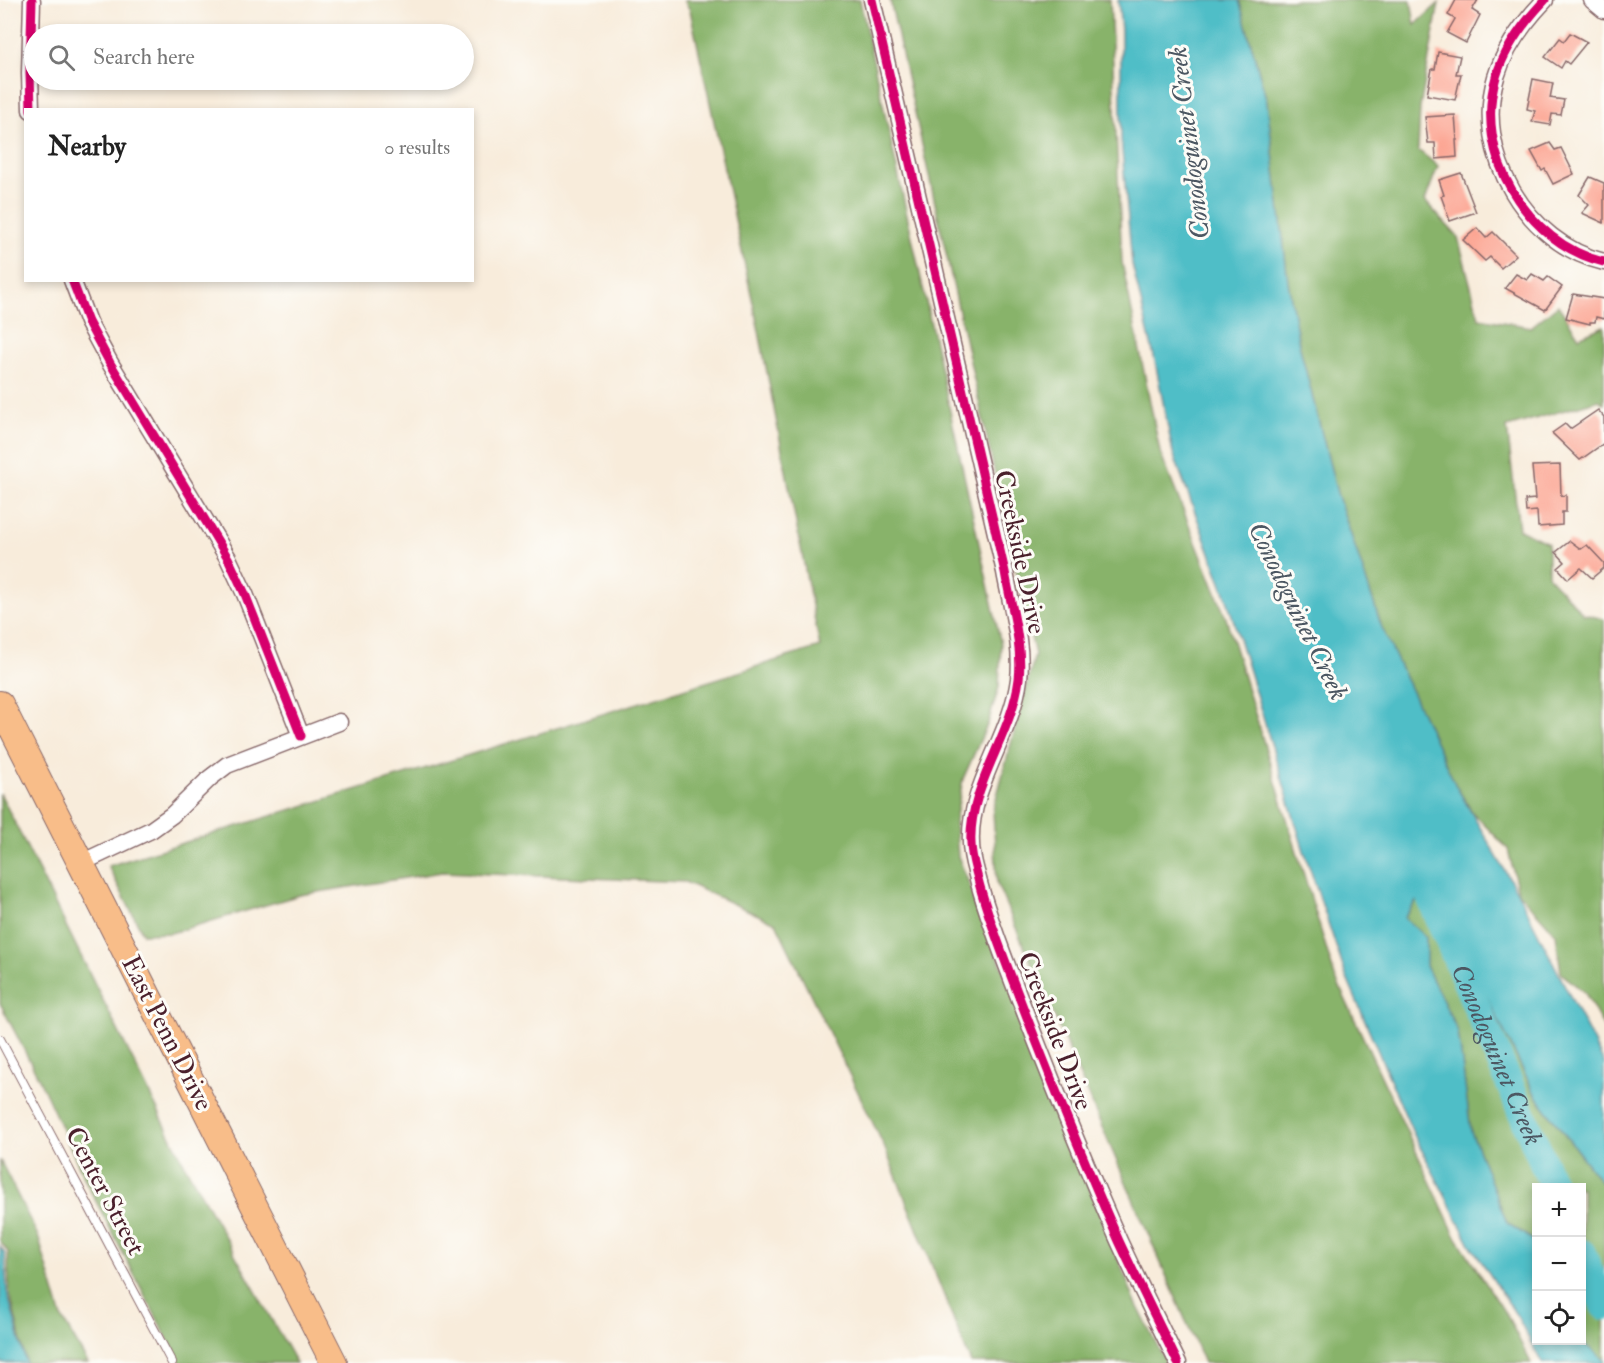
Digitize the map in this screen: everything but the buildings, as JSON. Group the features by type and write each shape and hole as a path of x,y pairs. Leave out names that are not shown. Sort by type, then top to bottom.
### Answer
{"main road":[{"name":"East Penn Drive","path":"0,704 334,1363"}],"street":[{"path":"31,24 32,0"},
{"name":"Creekside Drive","path":"872,0 1005,572 1018,640 1019,680 1005,729 979,794 971,824 970,843 973,858 986,910 1067,1119 1119,1242 1178,1363"},
{"path":"1545,0 1511,44 1496,79 1492,118 1495,147 1508,184 1528,215 1564,246 1581,255 1604,262"},
{"path":"1592,0 1604,10"},
{"path":"31,90 32,108"},
{"path":"73,282 88,322 110,363 228,558 245,594 301,736"},
{"path":"81,863 151,830 172,815 210,778 227,765 339,722"}],"lane":[{"name":"Center Street","path":"0,1039 172,1363"}],"green space":[{"path":"684,0 860,0 1001,644 999,687 988,723 963,779 955,821 958,856 1135,1301 1166,1363 971,1363 884,1146 776,923 685,882 442,872 300,895 171,933 143,934 108,866 820,647 759,331 690,10"},
{"path":"890,0 1110,0 1122,262 1160,452 1226,618 1335,977 1455,1235 1509,1319 1531,1363 1204,1363 997,884 993,810 1035,655"},
{"path":"1239,0 1411,0 1415,25 1439,3 1420,108 1418,150 1438,166 1425,201 1458,237 1479,318 1531,327 1558,305 1579,337 1604,326 1604,404 1599,400 1507,427 1519,529 1548,543 1548,576 1583,614 1604,619 1604,1028 1585,993 1561,973 1556,934 1518,892 1508,849 1472,812 1456,786 1382,628 1337,493 1299,344 1288,282 1267,102"},
{"path":"0,793 187,1169 296,1363 180,1363 88,1186 39,1079 0,1003"},
{"path":"1438,898 1536,1096 1604,1186 1604,1360 1586,1345 1586,1183 1532,1183 1532,1239 1507,1223 1471,1131 1458,1032 1426,966 1426,937 1404,918 1418,899"},
{"path":"0,1160 38,1236 62,1318 88,1363 26,1363 9,1290 8,1252 0,1241"}],"water":[{"path":"1118,0 1239,0 1267,102 1288,282 1299,344 1337,493 1382,628 1456,786 1519,895 1604,1063 1604,1186 1536,1096 1438,898 1418,899 1404,918 1426,937 1426,966 1458,1032 1471,1131 1507,1223 1532,1239 1532,1344 1517,1316 1470,1244 1413,1133 1346,976 1304,851 1226,596 1173,453 1155,361 1132,264 1121,139 1121,30"},
{"path":"0,1246 5,1254 7,1291 26,1363 0,1363"},
{"path":"1532,1345 1586,1345 1604,1360 1604,1363 1542,1363"}],"waterway":[{"name":"Conodoguinet Creek","path":"1416,864 1552,1183"},
{"name":"Conodoguinet Creek","path":"1586,1263 1604,1306"}],"cycle path":[{"path":"31,24 32,0"},
{"path":"872,0 1005,572 1018,639 1020,666 1015,700 976,802 972,822 973,858 998,943 1068,1122 1119,1241 1178,1363"},
{"path":"1545,0 1530,17 1504,55 1496,77 1491,106 1492,135 1500,164 1512,191 1530,216 1551,236 1576,252 1604,262"},
{"path":"30,90 31,108"},
{"path":"73,282 88,322 110,363 228,558 245,594 301,736"}]}
